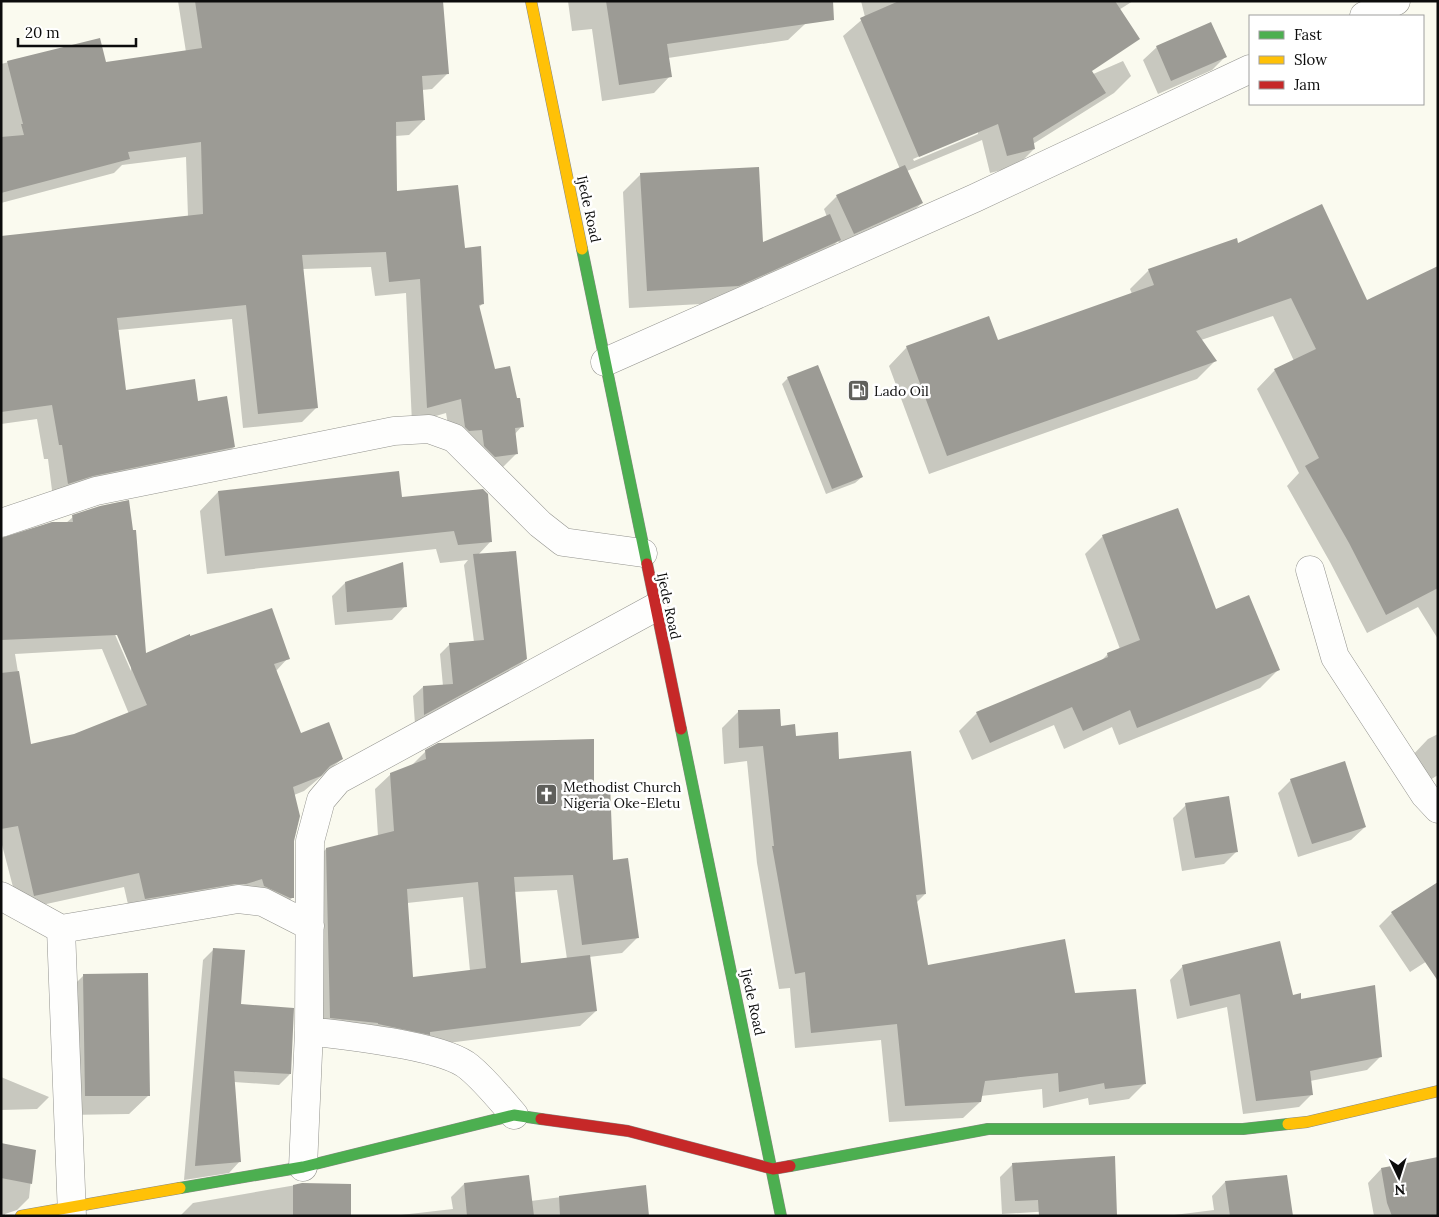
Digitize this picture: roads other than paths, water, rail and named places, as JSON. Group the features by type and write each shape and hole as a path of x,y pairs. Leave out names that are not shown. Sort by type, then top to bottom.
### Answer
{"street":[{"name":"Ijede Road","path":"531,1 654,608 773,1169 781,1216"},
{"path":"1366,15 1396,1"},
{"path":"605,362 975,198 1249,69"},
{"path":"1,523 96,490 394,431 429,429 454,438 540,524 563,542 644,553"},
{"path":"1310,570 1335,657 1420,788 1438,809"},
{"path":"303,1166 309,1031 310,841 321,800 338,780 654,608"},
{"path":"1,896 61,929 238,900 263,902 310,926"},
{"path":"61,929 72,1212"},
{"path":"309,1031 381,1040 446,1055 469,1066 514,1115"},
{"path":"22,1216 72,1212 303,1166 514,1115 628,1131 773,1169 988,1129 1243,1129 1307,1122 1438,1090"}],"place":[{"name":"Lado Oil","path":"858,391"},
{"name":"Methodist Church Nigeria Oke-Eletu","path":"547,795"}]}
